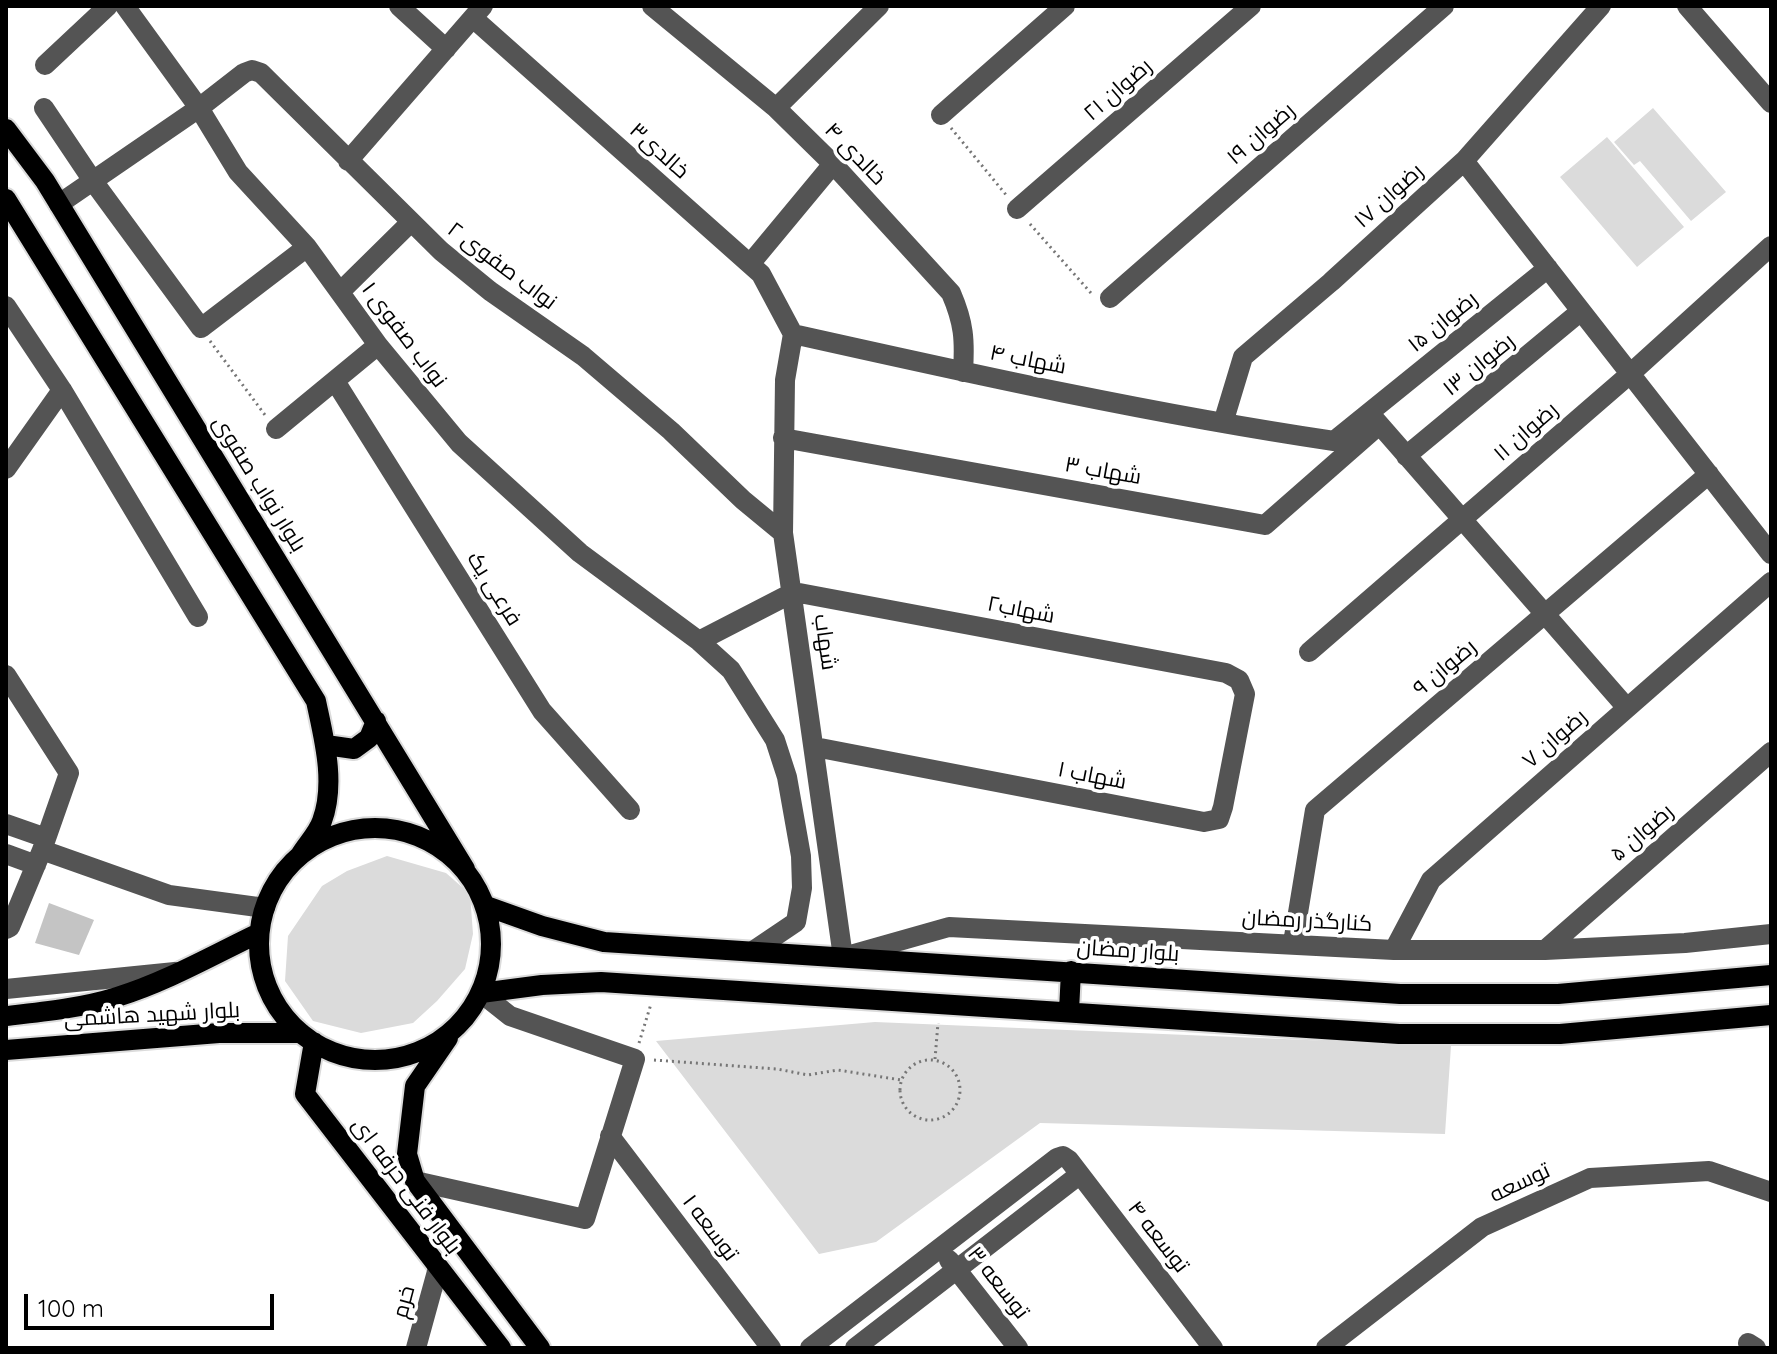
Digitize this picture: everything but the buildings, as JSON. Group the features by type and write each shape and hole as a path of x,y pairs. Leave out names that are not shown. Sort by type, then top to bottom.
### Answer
{"main road":[{"name":"بلوار نواب صفوی","path":"6,129 59,204 465,869"},
{"path":"6,199 316,701 326,745 329,791 321,823 301,854 283,872 265,908 259,933 261,970 276,1005 307,1038 348,1057 385,1060 421,1051 453,1031 481,993 492,950 486,906 465,869 429,841 386,828 341,832 301,854"},
{"path":"326,745 354,749 369,738 376,721"},
{"name":"بلوار رمضان","path":"486,906 542,926 604,942 1400,994 1558,994 1771,975"},
{"name":"بلوار شهید هاشمی","path":"6,1016 117,997 259,933"},
{"path":"1069,1011 1071,971"},
{"path":"481,993 601,982 1399,1034 1560,1034 1771,1015"},
{"name":"بلوار فنی حرفه ای","path":"453,1031 415,1086 407,1154 415,1181 540,1348"},
{"name":"بلوار شهید هاشمی","path":"6,1050 219,1033 307,1038"},
{"name":"بلوار فنی حرفه ای","path":"307,1038 305,1094 501,1348"}],"street":[{"path":"45,65 108,6"},
{"name":"نواب صفوی ۱","path":"125,6 199,108 238,172 307,247 378,345 459,443 580,553 699,641 731,670 775,740 787,777 801,856 802,888 796,922 753,951"},
{"path":"399,6 446,49"},
{"name":"خالدی ۴","path":"652,6 776,108 833,164 951,293 962,320 965,343 963,372"},
{"path":"776,108 879,6"},
{"path":"941,115 1065,6"},
{"name":"رضوان ۲۱","path":"1017,209 1251,6"},
{"name":"رضوان ۱۹","path":"1110,298 1444,6"},
{"name":"رضوان ۱۷","path":"1223,423 1243,357 1464,161 1601,6"},
{"path":"1687,6 1771,103"},
{"path":"348,161 478,12"},
{"name":"خالدی۳","path":"478,12 761,274 793,334"},
{"name":"نواب صفوی ۲","path":"59,204 199,108 244,73 252,70 261,73 410,223 490,291 583,356 783,533"},
{"path":"44,108 93,181 201,328 307,247"},
{"path":"1464,161 1771,554"},
{"path":"750,264 833,164"},
{"path":"341,291 410,223"},
{"name":"رضوان ۱۱","path":"1309,652 1630,374 1771,246"},
{"name":"رضوان ۱۵","path":"1374,419 1548,268"},
{"path":"6,306 62,390 198,617"},
{"name":"رضوان ۱۳","path":"1406,456 1581,311"},
{"name":"شهاب ۴","path":"793,334 963,372 1254,429 1334,441 1374,419"},
{"name":"شهاب","path":"793,334 785,380 783,533 794,592 843,957"},
{"path":"276,429 378,345"},
{"name":"فرعی یک","path":"335,381 542,711 630,810"},
{"path":"6,469 62,390"},
{"path":"1374,419 1627,708"},
{"name":"شهاب ۳","path":"783,438 1265,525 1374,419"},
{"name":"رضوان ۹","path":"1293,943 1315,810 1709,474"},
{"name":"رضوان ۷","path":"1394,950 1431,880 1771,582"},
{"path":"699,641 794,592"},
{"name":"شهاب۲","path":"794,592 1226,673 1239,680"},
{"path":"6,675 69,773 41,851 10,927 6,929"},
{"name":"شهاب ۱","path":"815,747 1204,822 1219,819 1223,807 1245,694 1239,680"},
{"name":"رضوان ۵","path":"1545,950 1771,752"},
{"path":"6,824 41,851 169,895 265,908"},
{"path":"6,854 41,851"},
{"path":"1762,935 1771,919"},
{"name":"کنارگذر رمضان","path":"843,957 949,927 1394,950 1545,950 1685,943 1762,935"},
{"path":"6,989 179,971"},
{"path":"415,1181 585,1219 635,1059 510,1016 481,993"},
{"name":"توسعه ۱","path":"610,1136 771,1348"},
{"name":"توسعه ۴","path":"940,1248 1063,1156 1213,1348"},
{"name":"توسعه","path":"1326,1348 1482,1227 1590,1178 1709,1171 1771,1192"},
{"path":"855,1348 1079,1175"},
{"path":"810,1348 940,1248"},
{"name":"توسعه ۳","path":"940,1248 1018,1348"},
{"name":"خرم","path":"416,1348 438,1268"}],"path":[{"path":"941,115 1017,209 1093,295 1110,298"},
{"path":"201,328 276,429"},
{"path":"657,985 635,1059 777,1069 808,1075 838,1070 901,1080"},
{"path":"935,1060 939,1003"},
{"path":"935,1060 945,1064 959,1080 959,1100 946,1116 925,1120 907,1110 902,1101 901,1080 915,1064 935,1060"}],"shaded area":[{"path":"1653,108 1726,192 1691,221 1640,161 1634,165 1614,142"},
{"path":"1607,137 1684,227 1637,267 1560,177"},
{"path":"387,856 446,873 470,894 473,934 465,969 413,1023 361,1033 313,1021 285,981 288,936 322,886 347,871"},
{"path":"875,1022 1451,1046 1445,1134 1040,1123 876,1242 819,1254 656,1041"}]}
